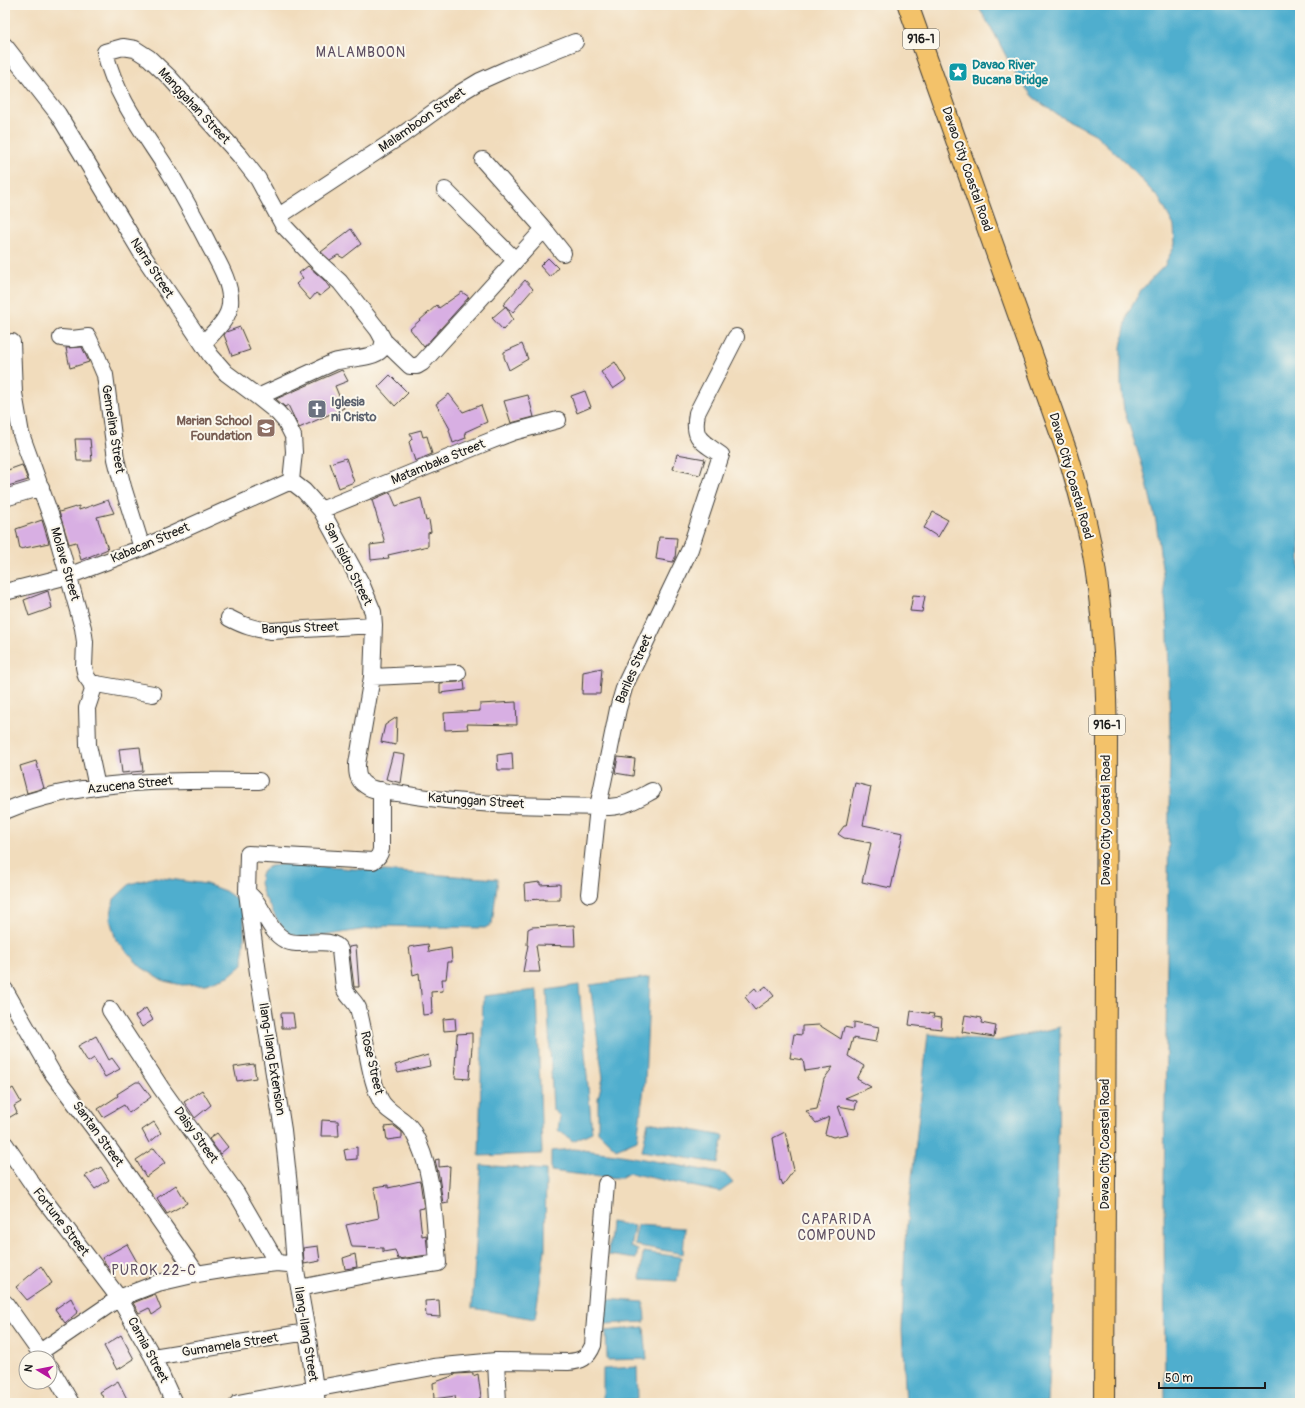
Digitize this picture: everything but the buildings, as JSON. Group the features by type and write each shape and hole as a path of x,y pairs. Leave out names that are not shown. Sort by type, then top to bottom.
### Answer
{"main road":[{"name":"Davao City Coastal Road","path":"908,5 1068,455 1088,529 1101,608 1105,648 1107,740 1104,1403"}],"street":[{"name":"Malamboon Street","path":"279,216 402,135 460,93 480,81 575,42"},
{"name":"Narra Street","path":"5,46 58,114 144,257 211,356 226,373 278,414 290,429 293,436 294,452 291,481"},
{"name":"Manggahan Street","path":"203,344 229,312 229,288 221,267 194,216 170,175 142,133 125,104 110,73 105,52 117,48 129,47 149,58 180,89 240,156 258,179 283,225 317,261 340,282 378,330 384,341 407,364 413,367 422,363 515,260"},
{"path":"483,160 544,228 563,253"},
{"path":"445,190 515,260 544,228"},
{"name":"Gemelina Street","path":"61,338 72,339 88,337 105,375 116,459 142,548"},
{"name":"Bariles Street","path":"589,894 598,807 618,709 625,685 690,549 721,455 699,439 696,433 695,423 697,413 736,337"},
{"path":"258,397 334,362 345,359 364,358 375,354 381,350 384,341"},
{"name":"Molave Street","path":"12,342 13,376 10,410 21,434 54,525 83,628 85,642 84,667 86,676 91,683 93,690 87,708 87,738 97,787"},
{"name":"Matambaka Street","path":"321,510 513,432 558,420"},
{"name":"Kabacan Street","path":"5,592 68,576 142,548 291,481"},
{"name":"San Isidro Street","path":"291,481 311,498 321,510 361,582 372,612 374,625 372,677 357,764 359,780"},
{"path":"5,498 41,487"},
{"name":"Bangus Street","path":"229,618 249,627 271,631 374,625"},
{"path":"372,677 458,673"},
{"path":"91,683 153,694"},
{"name":"Azucena Street","path":"5,811 22,803 62,793 97,787 168,780 259,781"},
{"name":"Katunggan Street","path":"359,780 363,785 368,787 413,796 444,800 524,806 609,807 631,803 652,791"},
{"name":"Ilang-Ilang Extension","path":"295,1265 283,1130 259,980 247,893 248,854 368,861 377,859 381,850 381,790"},
{"name":"Rose Street","path":"247,893 255,900 278,935 285,940 297,943 328,943 338,947 340,950 344,988 346,993 358,1008 380,1101 406,1122 411,1130 419,1145 429,1174 432,1196 438,1263 391,1270 299,1288"},
{"name":"Santan Street","path":"5,990 53,1074 111,1151 197,1274"},
{"name":"Daisy Street","path":"110,1010 161,1088 237,1194 277,1263"},
{"name":"Fortune Street","path":"5,1144 33,1185 120,1298"},
{"path":"238,1403 316,1396 433,1367 496,1362 577,1362 585,1358 590,1352 594,1331 606,1184"},
{"path":"49,1350 120,1298 158,1283 197,1274 277,1263 295,1265"},
{"name":"Ilang-Ilang Street","path":"295,1265 307,1332 316,1396"},
{"name":"Camia Street","path":"120,1298 153,1357 174,1403"},
{"path":"5,1303 38,1350"},
{"name":"Gumamela Street","path":"153,1357 307,1332"},
{"path":"496,1362 498,1403"},
{"path":"58,1381 71,1403"}],"water":[{"path":"977,5 1300,5 1300,1403 1165,1403 1164,1191 1170,735 1168,633 1163,575 1156,522 1144,471 1124,410 1121,386 1121,347 1128,313 1141,290 1165,265 1175,244 1174,226 1160,200 1126,163 1095,134 1056,114 1033,97 1016,75 993,31"},
{"path":"285,864 498,879 492,924 485,928 384,926 330,935 298,937 288,933 278,921 263,894 260,883 261,874 264,869 271,866"},
{"path":"155,877 206,884 225,891 238,900 244,912 243,964 229,976 206,984 182,985 164,981 141,967 116,940 110,919 114,899 130,884"},
{"path":"650,977 645,1081 637,1140 616,1149 598,1132 598,1098 603,1078 590,985"},
{"path":"579,985 592,1132 573,1141 558,1130 560,1116 553,1110 547,990"},
{"path":"537,990 542,1154 479,1156 483,996"},
{"path":"1060,1027 1056,1256 1048,1403 906,1403 902,1330 905,1241 928,1034 997,1041"},
{"path":"648,1122 724,1136 718,1163 642,1151"},
{"path":"574,1149 616,1154 725,1174 733,1183 720,1192 629,1173 620,1178 551,1171 551,1151"},
{"path":"481,1165 546,1170 545,1249 535,1319 472,1308"},
{"path":"611,1222 634,1226 630,1247 638,1250 636,1259 608,1255"},
{"path":"637,1225 685,1228 683,1254 634,1245"},
{"path":"643,1252 681,1257 677,1281 640,1279"},
{"path":"604,1299 644,1302 645,1322 604,1324"},
{"path":"644,1327 647,1359 607,1360 606,1331"},
{"path":"637,1367 638,1399 603,1401 603,1369"}],"place":[{"name":"Davao River Bucana Bridge","path":"958,72"},
{"name":"Iglesia ni Cristo","path":"317,409"},
{"name":"Marian School Foundation","path":"266,428"}],"district":[{"name":"MALAMBOON","path":"361,52"},
{"name":"CAPARIDA COMPOUND","path":"837,1228"},
{"name":"PUROK 22-C","path":"154,1270"}]}
